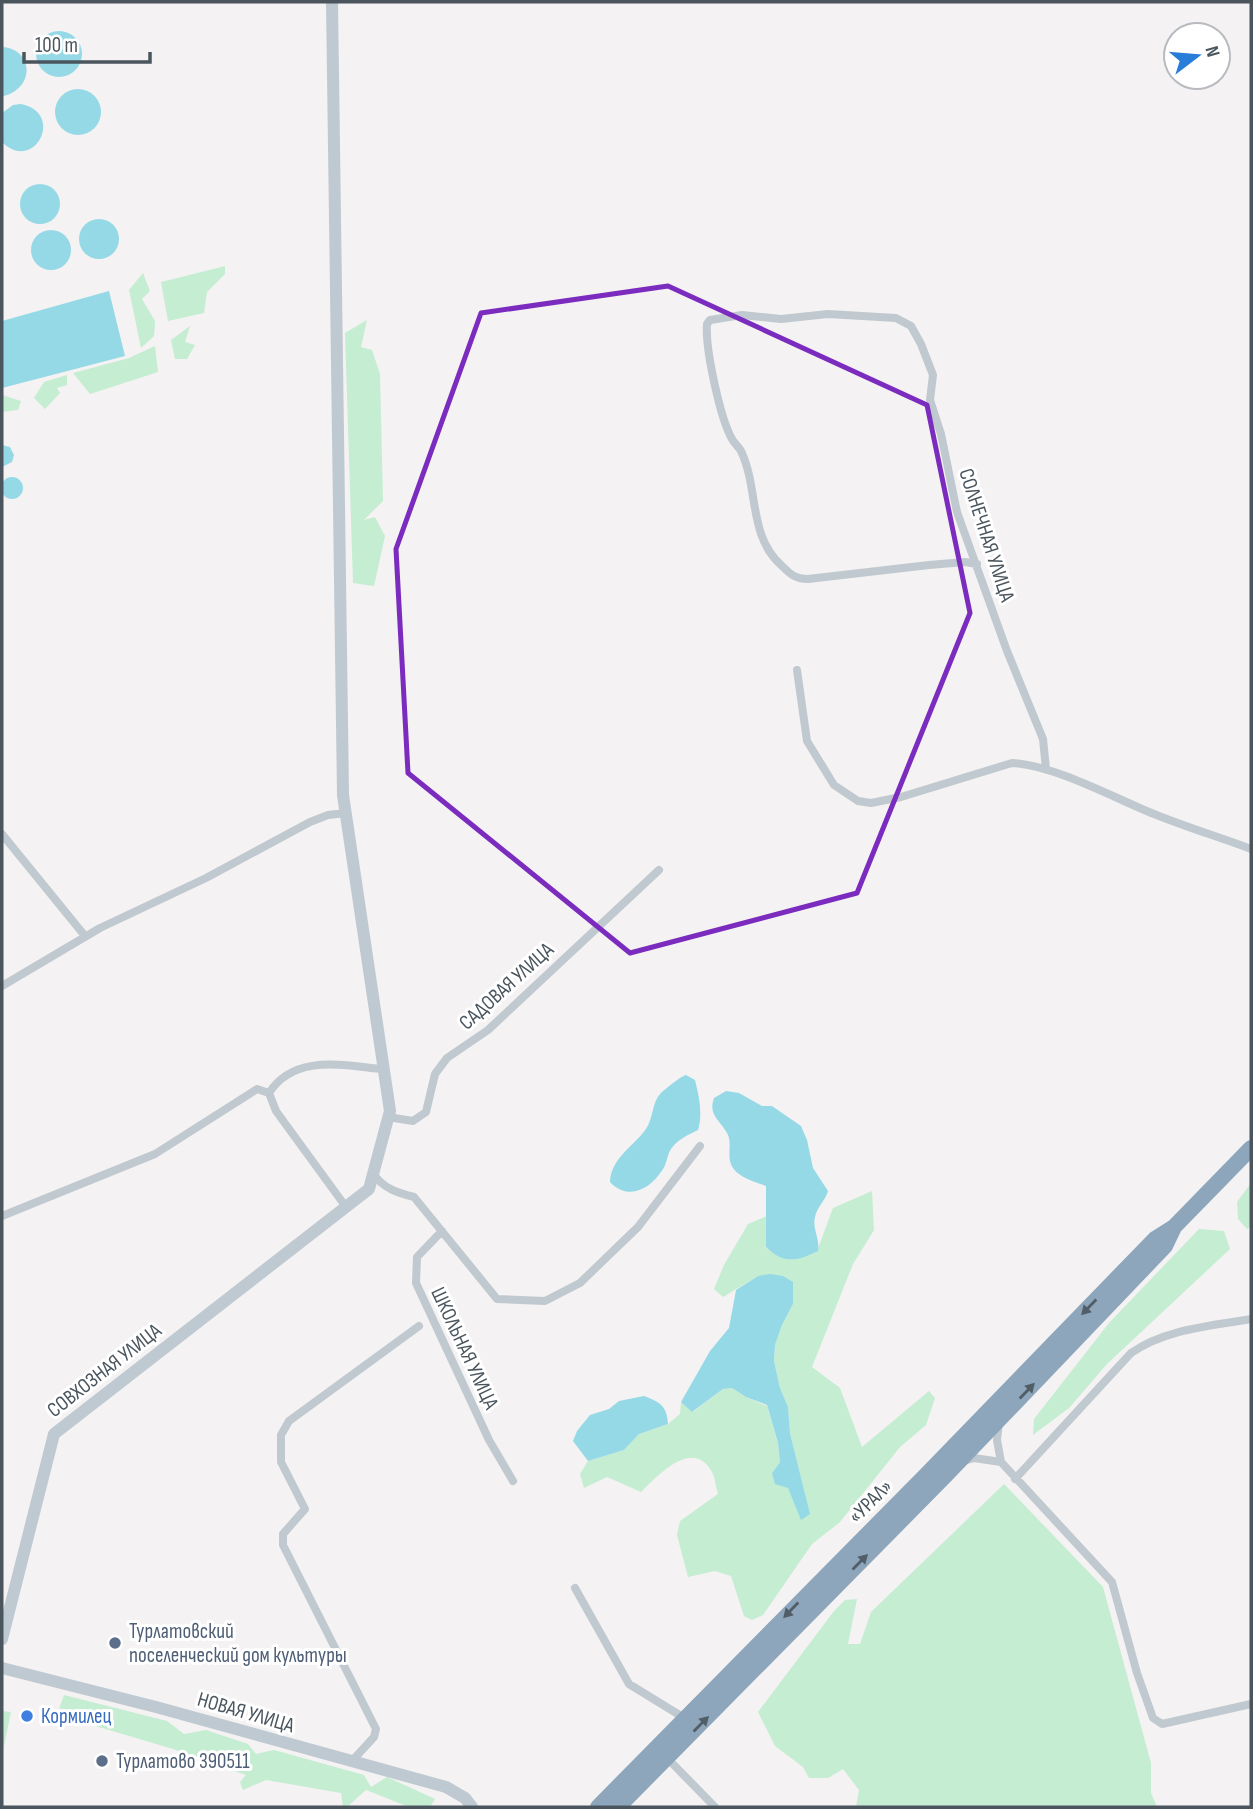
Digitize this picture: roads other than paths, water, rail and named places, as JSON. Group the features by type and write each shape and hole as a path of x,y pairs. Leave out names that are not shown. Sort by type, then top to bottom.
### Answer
{"highway":[{"name":"«УРАЛ»","path":"598,1807 1155,1239 1174,1227 1251,1148"},
{"name":"«УРАЛ»","path":"618,1807 999,1421 1165,1247 1174,1227"}],"street":[{"name":"СОВХОЗНАЯ УЛИЦА","path":"2,1639 54,1434 369,1189 390,1111 346,813 342,767 332,2"},
{"name":"СОЛНЕЧНАЯ УЛИЦА","path":"977,564 965,562 798,579 773,558 757,526 741,449 732,440 723,416 706,324 710,320 742,315 781,318 828,314 896,318 911,326 933,375 930,400 957,512 977,564 1007,651 1043,739 1046,769"},
{"path":"797,670 807,741 834,785 858,801 871,803 901,797 1012,763 1026,764 1046,769 1160,816 1251,849"},
{"path":"2,986 85,936 206,878 310,822 346,813"},
{"path":"2,834 85,936"},
{"name":"САДОВАЯ УЛИЦА","path":"388,1118 413,1121 426,1112 435,1074 447,1058 488,1030 659,870"},
{"path":"269,1093 285,1076 316,1064 384,1069"},
{"path":"2,1216 155,1154 257,1089 269,1093"},
{"path":"269,1093 276,1111 346,1207"},
{"name":"ШКОЛЬНАЯ УЛИЦА","path":"373,1173 396,1193 414,1197 497,1299 545,1301 580,1283 638,1227 700,1146"},
{"name":"ШКОЛЬНАЯ УЛИЦА","path":"442,1231 417,1257 416,1283 489,1440 513,1481"},
{"path":"1015,1479 1139,1347 1178,1333 1251,1319"},
{"path":"352,1761 374,1737 376,1729 284,1545 283,1534 305,1509 281,1462 281,1436 289,1421 419,1326"},
{"path":"999,1421 997,1440 1001,1462 1112,1582 1137,1673 1153,1718 1162,1724 1251,1704"},
{"path":"959,1461 974,1458 1001,1462"},
{"path":"575,1588 629,1684 686,1719"},
{"name":"НОВАЯ УЛИЦА","path":"2,1668 156,1707 446,1787 465,1798 472,1807"},
{"path":"667,1758 715,1807"}],"water":[{"path":"59,31 75,38 82,54 75,70 59,77 43,70 36,54 43,38"},
{"path":"2,47 13,49 20,54 27,69 21,85 4,96 2,95"},
{"path":"78,89 95,95 101,112 95,129 78,135 61,129 55,112 61,95"},
{"path":"21,104 34,110 42,118 43,128 34,146 25,151 14,150 2,142 2,113 13,105"},
{"path":"40,184 48,185 54,190 59,196 59,212 54,218 48,223 40,224 32,223 26,218 21,212 20,204 21,196 26,190 32,185"},
{"path":"99,219 107,220 113,225 118,231 118,247 113,253 107,258 99,259 91,258 85,253 80,247 79,239 80,231 85,225 91,220"},
{"path":"51,230 59,231 65,236 70,242 70,258 65,264 59,269 51,270 43,269 37,264 32,258 31,250 32,242 37,236 43,231"},
{"path":"109,291 125,356 2,388 2,321"},
{"path":"2,445 10,447 14,455 12,462 2,467"},
{"path":"12,477 20,480 23,488 20,496 12,499 4,496 1,488 4,480"},
{"path":"686,1075 695,1080 698,1092 698,1130 674,1146 663,1169 652,1183 631,1192 617,1188 610,1182 614,1166 646,1129 660,1094"},
{"path":"726,1091 739,1093 762,1106 772,1106 801,1126 813,1168 828,1191 815,1217 818,1251 791,1260 779,1257 766,1247 766,1186 735,1171 730,1158 728,1136 713,1113 714,1098"},
{"path":"758,1276 783,1276 793,1282 793,1304 775,1345 774,1361 780,1388 788,1407 790,1433 810,1514 801,1520 788,1488 775,1484 772,1473 780,1462 778,1443 767,1405 732,1388 723,1389 692,1412 681,1402 710,1351 729,1328 736,1290"},
{"path":"644,1396 662,1406 668,1424 639,1434 624,1450 588,1461 573,1441 577,1431 590,1415 609,1409 619,1401"}],"place":[{"name":"Турлатовский поселенческий дом культуры","path":"115,1643"},
{"name":"Кормилец","path":"27,1716"},
{"name":"Турлатово 390511","path":"102,1761"}]}
